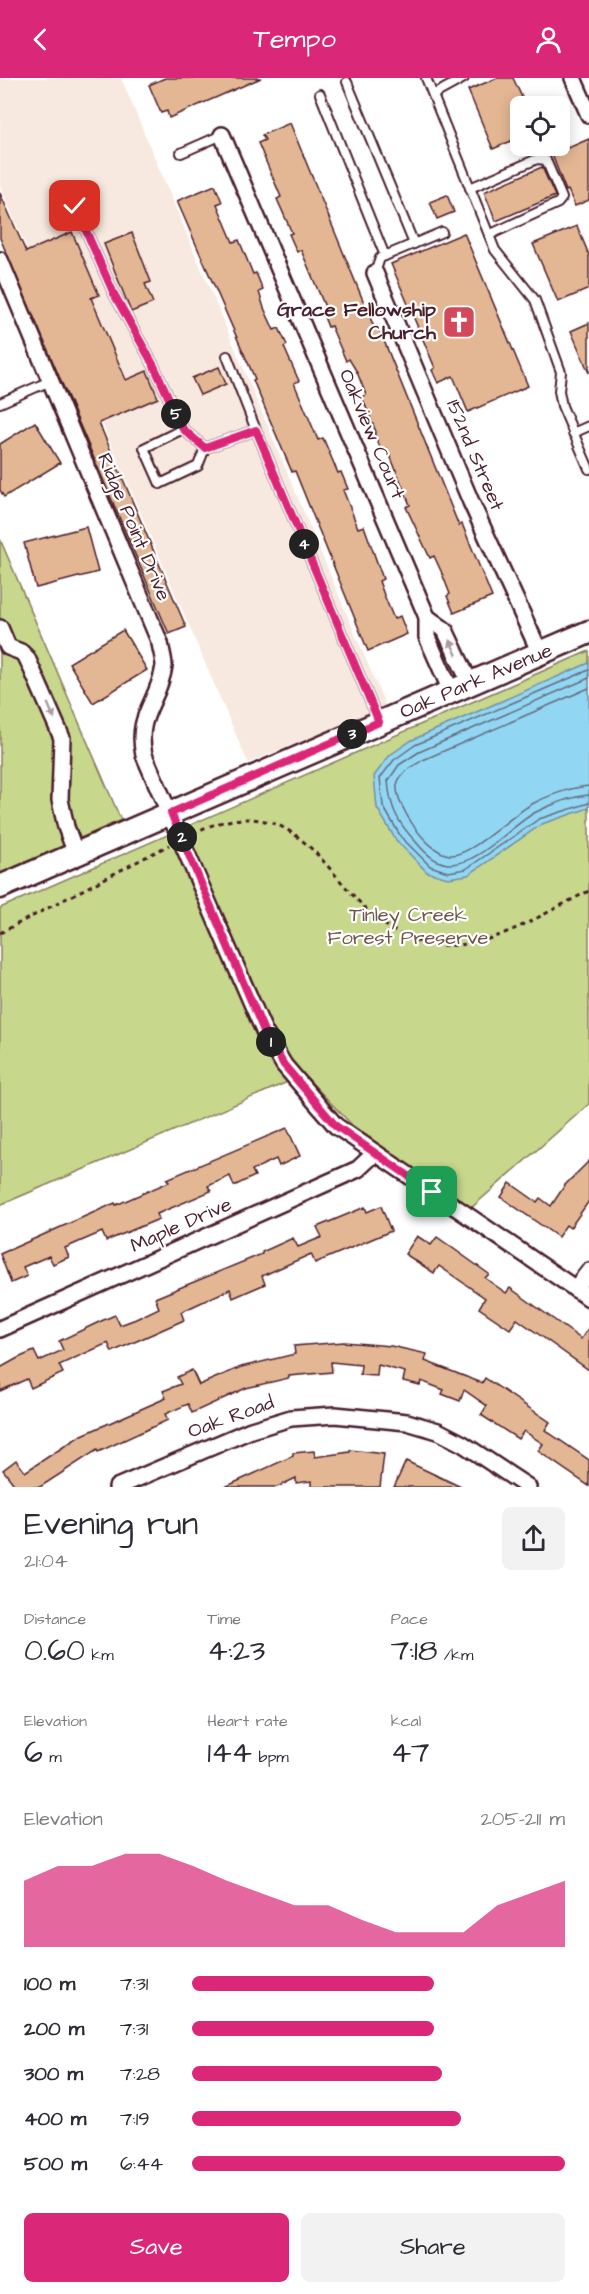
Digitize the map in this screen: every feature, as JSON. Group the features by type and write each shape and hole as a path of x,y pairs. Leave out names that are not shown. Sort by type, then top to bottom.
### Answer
{"street":[{"path":"573,78 589,115"},
{"name":"Oakview Court","path":"222,135 427,617 445,630 460,687"},
{"name":"Ridge Point Drive","path":"0,260 159,643 164,664 140,737 144,755 264,1031 284,1065 336,1126 589,1298"},
{"name":"152nd Street","path":"375,273 471,502 540,653"},
{"path":"0,628 8,647 21,652 27,658 62,738 60,800 66,827 76,854"},
{"name":"Oak Park Avenue","path":"0,887 589,632"},
{"name":"Maple Drive","path":"0,1329 358,1169 375,1153"},
{"path":"575,1288 589,1271"},
{"name":"Oak Road","path":"117,1487 251,1430 291,1418 335,1414 407,1422 438,1431 463,1444 528,1487"}],"lane":[{"path":"426,78 501,261 535,300 561,372 559,391 562,406 589,469"},
{"path":"433,95 464,78"},
{"path":"347,82 414,244"},
{"path":"320,94 385,256"},
{"path":"181,153 222,135"},
{"path":"470,188 537,159 546,160 562,198 558,203 489,235"},
{"path":"75,206 114,294 154,366 183,429 205,448"},
{"path":"375,273 380,258 442,232"},
{"path":"227,356 379,722"},
{"path":"0,403 50,381"},
{"path":"573,433 589,426"},
{"path":"183,429 144,448 160,484 198,466 205,448 256,430"}],"path":[{"path":"196,832 228,820 258,818 292,830 321,857 361,906 381,924 406,937 437,944 467,944 494,936 589,891"},
{"path":"0,933 166,846"}],"shaded area":[{"path":"0,78 121,78 386,707 248,763 0,186"}],"green space":[{"path":"0,539 121,820 0,875"},
{"name":"Tinley Creek Forest Preserve","path":"589,651 589,1104 470,1209 352,1125 304,1075 0,1205 0,908"}],"water":[{"path":"589,663 589,808 542,824 468,875 448,878 427,872 396,840 377,808 374,776 390,755 412,740"}],"building":[{"path":"165,78 261,78 169,118 167,111 161,113 149,85"},
{"path":"497,78 513,78 521,96 510,96 510,141 493,149 468,90"},
{"path":"290,123 374,327 378,326 459,526 462,524 492,597 454,613 441,571 434,556 430,558 406,507 410,505 387,448 381,450 362,397 366,395 357,372 349,359 346,361 331,326 328,327 321,309 325,307 301,250 297,252 289,234 292,233 277,199 281,197 258,143 265,140 262,135"},
{"path":"589,139 589,200 575,206 568,190 566,191 553,156 570,156 570,147"},
{"path":"542,167 555,196 496,221 484,192"},
{"path":"215,185 222,202 217,204 233,242 239,240 253,274 256,273 263,290 259,292 274,330 279,328 287,345 284,347 299,381 294,383 318,440 323,438 338,473 341,472 348,489 343,490 358,528 364,526 383,579 379,581 394,619 400,616 407,634 368,651 295,471 292,472 253,380 255,379 177,201"},
{"path":"0,193 26,252 72,232 99,295 91,298 126,380 147,371 158,398 99,423 186,627 169,634 0,238"},
{"path":"447,195 454,212 437,219 430,202"},
{"path":"577,226 589,255 589,289 558,302 533,244"},
{"path":"132,233 151,282 145,284 153,303 131,312 104,244"},
{"name":"Grace Fellowship Church","path":"464,233 528,386 468,412 453,376 438,383 432,370 435,368 391,264"},
{"path":"589,323 589,373 571,331"},
{"path":"219,367 226,384 200,395 192,378"},
{"path":"35,422 60,463 4,497 0,490 0,444"},
{"path":"86,527 98,572 36,588 24,543"},
{"path":"123,630 147,670 93,703 69,663"},
{"path":"287,1128 300,1156 279,1166 276,1159 252,1170 255,1176 234,1186 230,1176 208,1186 211,1191 157,1214 159,1219 106,1241 102,1232 65,1248 69,1257 53,1264 49,1256 23,1267 27,1276 11,1283 0,1254 115,1203 116,1205 169,1182 167,1179"},
{"path":"589,1161 589,1201 570,1228 566,1225 558,1237 501,1197 510,1183 537,1202 540,1198 551,1206 565,1185"},
{"path":"381,1206 391,1231 315,1263 311,1254 262,1276 265,1284 233,1298 230,1289 181,1312 184,1320 112,1352 108,1343 59,1365 63,1373 31,1388 27,1379 0,1391 0,1368 18,1358 34,1351 39,1361 63,1350 59,1341 99,1322 115,1315 120,1325 136,1319 159,1308 155,1298 262,1254 293,1238 298,1247 322,1237 317,1227 365,1207 367,1212"},
{"path":"417,1236 431,1245 437,1237 489,1274 485,1278 506,1293 510,1288 581,1339 589,1327 589,1370 517,1319 510,1329 479,1308 485,1298 439,1266 434,1273 405,1254"},
{"path":"344,1342 391,1346 427,1354 425,1361 482,1383 485,1378 550,1422 545,1430 589,1460 589,1486 538,1451 543,1444 524,1431 518,1439 481,1415 487,1406 464,1390 460,1401 442,1394 444,1390 421,1381 420,1385 403,1381 405,1372 378,1365 377,1376 360,1375 361,1365 331,1362 332,1372 289,1376 289,1378 246,1388 192,1413 188,1404 165,1414 168,1420 98,1452 97,1450 40,1487 16,1487 3,1470 16,1460 25,1472 80,1436 166,1398 163,1391 181,1384 177,1377 192,1370 199,1385 241,1367 295,1354 294,1346"},
{"path":"350,1450 384,1454 380,1487 311,1487 311,1481 296,1483 296,1478 277,1487 225,1487 293,1456 293,1453 314,1451 315,1457 350,1452"},
{"path":"406,1461 461,1487 394,1487"}],"place":[{"name":"Grace Fellowship Church","path":"459,322"}],"route":[{"path":"75,206 114,294 154,366 183,429 205,448 256,430 379,722 171,813 264,1031 284,1065 336,1126 432,1192"}]}
